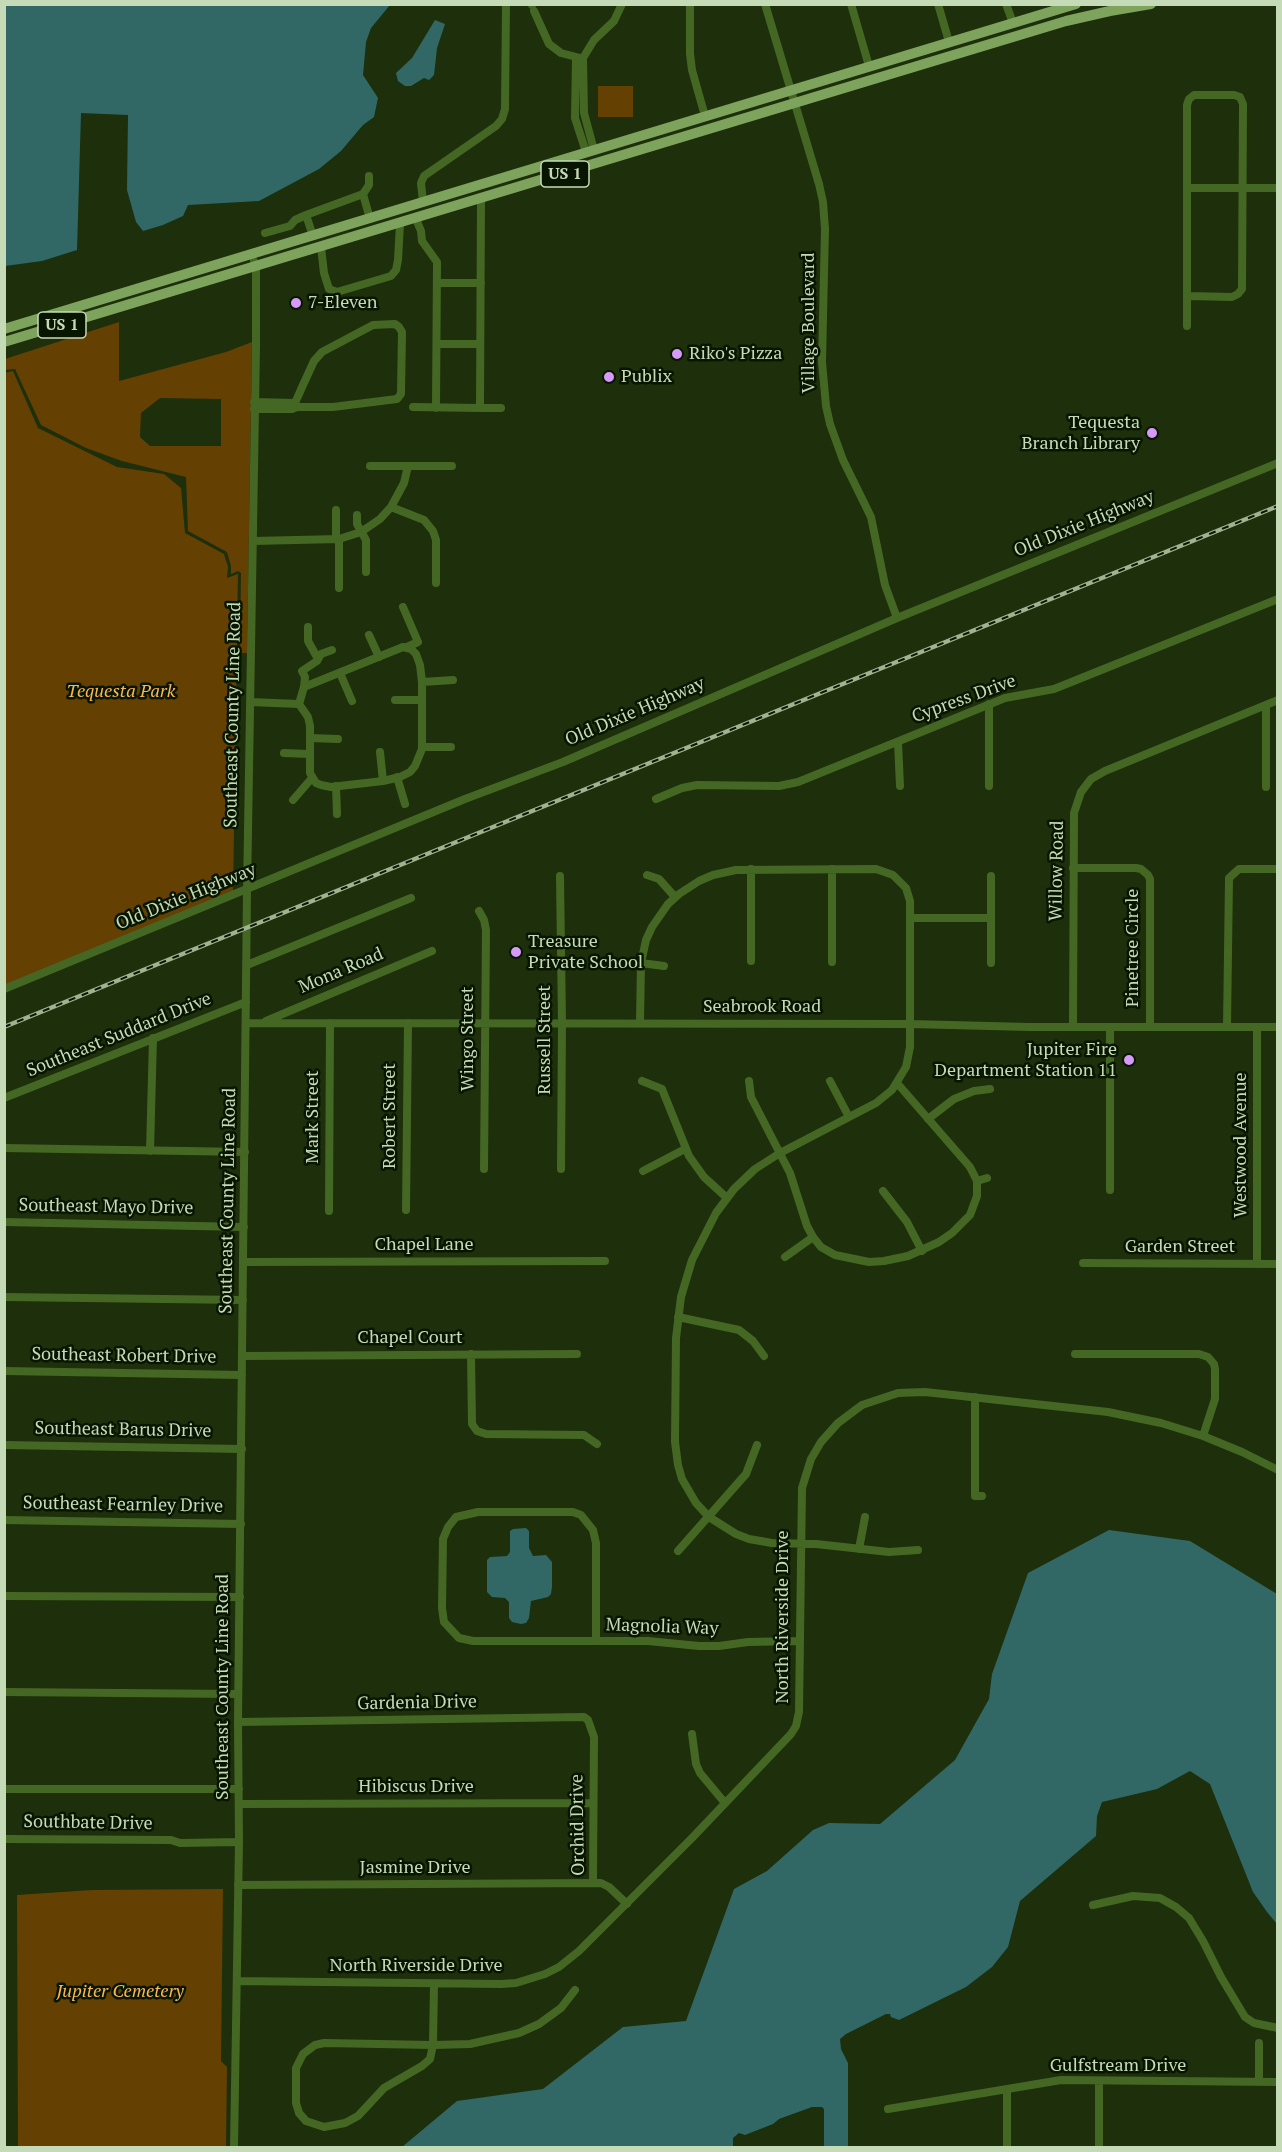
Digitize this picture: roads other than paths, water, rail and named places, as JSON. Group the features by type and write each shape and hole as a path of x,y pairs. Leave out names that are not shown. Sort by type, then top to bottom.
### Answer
{"main road":[{"name":"US 1","path":"4,329 1076,4"},
{"path":"1093,15 1106,4"},
{"name":"US 1","path":"4,342 955,55 1126,6 1151,4"},
{"path":"955,55 971,35"},
{"path":"930,63 943,52 949,42"},
{"path":"536,183 559,160"},
{"path":"416,219 426,210 426,201"},
{"path":"110,310 121,302 124,293"}],"street":[{"path":"426,201 426,182 429,173 496,126 502,118 505,109 506,4"},
{"path":"590,151 584,113 580,58 594,40 615,21 622,4"},
{"path":"690,4 692,70 705,116"},
{"name":"Village Boulevard","path":"765,4 819,184 824,211 822,362 826,406 833,434 843,459 871,517 885,585 897,618"},
{"path":"851,4 870,66"},
{"path":"938,4 949,42"},
{"path":"1006,4 1013,23"},
{"path":"532,7 549,44 561,53 580,58"},
{"path":"1187,326 1187,105 1189,99 1199,95 1234,95 1240,97 1244,104 1242,289 1232,297 1188,296"},
{"path":"264,233 290,226 295,220 306,215 363,194 369,185 369,176"},
{"path":"1187,188 1278,188"},
{"path":"363,194 370,219"},
{"path":"480,408 481,199"},
{"path":"306,215 313,236"},
{"path":"416,219 422,241 437,262 436,408"},
{"path":"321,247 324,273 329,289 337,292 392,276 398,260 400,224"},
{"name":"Southeast County Line Road","path":"234,2148 256,267 252,255"},
{"path":"437,283 481,283"},
{"path":"254,406 281,406 292,410 314,361 322,352 374,325 395,324 399,327 402,333 401,394 397,399 333,406 296,405"},
{"path":"437,344 480,344"},
{"path":"413,407 501,408"},
{"name":"Old Dixie Highway","path":"4,989 640,729 897,618 1278,463"},
{"path":"370,465 452,466"},
{"path":"252,542 338,539 362,531 380,519 391,507 404,483 408,466"},
{"path":"391,507 424,520 433,531 436,540 436,583"},
{"path":"336,510 339,588"},
{"path":"357,515 357,524 366,540 366,572"},
{"name":"Cypress Drive","path":"656,799 682,788 697,785 778,786 798,782 989,704 1018,694 1054,689 1278,598"},
{"path":"304,687 417,642 403,607"},
{"path":"308,627 308,641 318,659"},
{"path":"369,635 379,657"},
{"path":"332,650 321,654 302,671 305,677 300,706 308,717 309,766 312,778 321,785 336,786 383,781 410,772 416,766 422,747 422,682 416,654 407,647"},
{"path":"340,673 352,701"},
{"path":"422,682 453,680"},
{"path":"395,700 422,700"},
{"name":"Willow Road","path":"1072,1027 1075,807 1081,792 1091,779 1105,771 1278,700"},
{"path":"989,704 989,786"},
{"path":"250,705 300,706"},
{"path":"1266,705 1266,787"},
{"path":"310,738 338,739"},
{"path":"898,742 900,786"},
{"path":"422,747 451,747"},
{"path":"380,752 383,781"},
{"path":"284,753 309,754"},
{"path":"397,777 405,804"},
{"path":"293,800 312,778"},
{"path":"729,778 751,786"},
{"path":"336,786 337,814"},
{"name":"Pinetree Circle","path":"1073,868 1136,868 1141,869 1150,879 1150,1027"},
{"path":"751,961 752,869"},
{"path":"640,1023 641,963 646,940 659,915 675,897 687,888 713,875 752,869 876,869 893,874 903,884 909,896 910,918 909,1057 897,1083 885,1097 780,1153 756,1169 727,1198 706,1230 692,1260 683,1288 678,1317 676,1456 688,1491 709,1517 727,1530 749,1539 772,1543 800,1543 889,1552 918,1550"},
{"path":"832,869 832,962"},
{"path":"1227,1027 1229,878 1234,871 1239,869 1278,869"},
{"path":"647,875 659,879 675,897"},
{"name":"Russell Street","path":"560,876 561,1169"},
{"path":"991,876 991,963"},
{"path":"247,965 411,898"},
{"name":"Wingo Street","path":"479,911 486,930 484,1168"},
{"path":"910,918 991,918"},
{"name":"Mona Road","path":"263,1023 432,951"},
{"path":"641,963 664,966"},
{"name":"Southeast Suddard Drive","path":"4,1098 246,1002"},
{"name":"Seabrook Road","path":"246,1023 910,1024 1278,1028"},
{"name":"Mark Street","path":"329,1211 330,1023"},
{"name":"Robert Street","path":"406,1210 408,1023"},
{"path":"1110,1027 1110,1190"},
{"name":"Westwood Avenue","path":"1257,1028 1257,1264"},
{"path":"150,1151 153,1038"},
{"path":"830,1080 849,1117"},
{"path":"642,1081 662,1089 685,1149 700,1172 727,1198"},
{"path":"749,1081 751,1097 780,1153 813,1237 830,1253 860,1261 894,1260 922,1251 952,1233 970,1215 976,1201 976,1181 970,1167 897,1083"},
{"path":"928,1119 954,1099 974,1091 990,1089"},
{"path":"4,1148 245,1152"},
{"path":"643,1171 685,1149"},
{"path":"976,1181 987,1178"},
{"path":"883,1191 907,1222 922,1251"},
{"name":"Southeast Mayo Drive","path":"4,1222 244,1227"},
{"path":"785,1257 813,1237"},
{"name":"Chapel Lane","path":"243,1262 605,1261"},
{"name":"Garden Street","path":"1083,1263 1278,1264"},
{"path":"4,1297 243,1300"},
{"path":"678,1317 739,1330 753,1341 764,1356"},
{"path":"471,1354 472,1424 477,1431 486,1434 584,1435 597,1444"},
{"name":"Chapel Court","path":"242,1356 577,1354"},
{"path":"1076,1354 1199,1354 1208,1357 1215,1369 1215,1399 1203,1436"},
{"name":"Southeast Robert Drive","path":"4,1371 242,1375"},
{"name":"North Riverside Drive","path":"237,1981 516,1983 545,1974 579,1952 725,1803 796,1726 799,1712 801,1503 807,1469 821,1442 845,1416 869,1402 898,1393 928,1392 1135,1417 1203,1436 1278,1470"},
{"path":"975,1397 975,1496 982,1496"},
{"name":"Southeast Barus Drive","path":"4,1445 242,1449"},
{"path":"678,1551 746,1474 757,1445"},
{"name":"Magnolia Way","path":"596,1641 596,1543 593,1530 581,1515 573,1512 478,1512 456,1517 448,1527 443,1539 442,1608 444,1622 459,1638 473,1641 596,1641 648,1641 699,1647 748,1642 798,1641"},
{"path":"859,1549 866,1517"},
{"name":"Southeast Fearnley Drive","path":"4,1520 241,1524"},
{"path":"4,1596 240,1597"},
{"path":"4,1692 238,1694"},
{"name":"Gardenia Drive","path":"238,1722 579,1717 588,1720 591,1728"},
{"name":"Orchid Drive","path":"591,1728 594,1737 593,1883 601,1883 609,1887 627,1904"},
{"path":"692,1734 696,1764 725,1803"},
{"path":"4,1788 239,1789"},
{"name":"Hibiscus Drive","path":"239,1804 593,1803"},
{"name":"Southbate Drive","path":"4,1839 239,1839"},
{"name":"Jasmine Drive","path":"238,1885 593,1883"},
{"path":"1093,1905 1133,1896 1160,1898 1176,1906 1189,1918 1245,2018 1254,2023 1278,2028"},
{"path":"434,1983 433,2044 430,2059 384,2088 354,2119 339,2125 324,2127 306,2121 299,2113 296,2103 297,2068 303,2054 310,2048 324,2043 433,2044 470,2044 527,2030 551,2017 575,1990"},
{"path":"1259,2043 1259,2082"},
{"name":"Gulfstream Drive","path":"888,2109 1061,2080 1278,2082"},
{"path":"1099,2081 1099,2148"},
{"path":"1007,2090 1007,2148"}],"water":[{"path":"4,5 390,5 371,28 366,42 363,75 378,98 374,117 363,125 341,151 319,169 259,201 188,205 183,216 143,231 136,222 127,190 128,115 81,113 77,250 42,261 5,266"},
{"path":"435,20 445,24 437,48 434,75 429,80 424,78 411,86 405,86 398,81 396,73 412,58"},
{"path":"526,1528 529,1531 529,1548 533,1556 546,1555 552,1562 552,1587 548,1597 531,1601 529,1618 526,1623 521,1624 512,1622 509,1618 509,1602 505,1598 492,1597 487,1592 487,1560 490,1557 507,1556 510,1552 510,1531"},
{"path":"1109,1530 1190,1541 1277,1594 1277,1924 1253,1892 1210,1784 1190,1771 1157,1789 1102,1802 1097,1816 1096,1836 1020,1901 1008,1947 992,1967 966,1987 899,2020 886,2014 840,2039 841,2049 848,2063 848,2147 824,2147 824,2109 812,2107 745,2135 739,2133 733,2138 733,2147 402,2147 457,2101 543,2089 623,2027 686,2021 734,1889 767,1871 813,1830 829,1823 880,1824 955,1760 989,1699 992,1674 1028,1573"}],"railway":[{"path":"4,1027 1278,506"}],"place":[{"name":"7-Eleven","path":"296,303"},
{"name":"Riko's Pizza","path":"677,354"},
{"name":"Publix","path":"609,377"},
{"name":"Tequesta Branch Library","path":"1152,433"},
{"name":"Treasure Private School","path":"516,952"},
{"name":"Jupiter Fire Department Station 11","path":"1129,1060"}],"park label":[{"name":"Tequesta Park","path":"121,692"},
{"name":"Jupiter Cemetery","path":"120,1992"}]}
